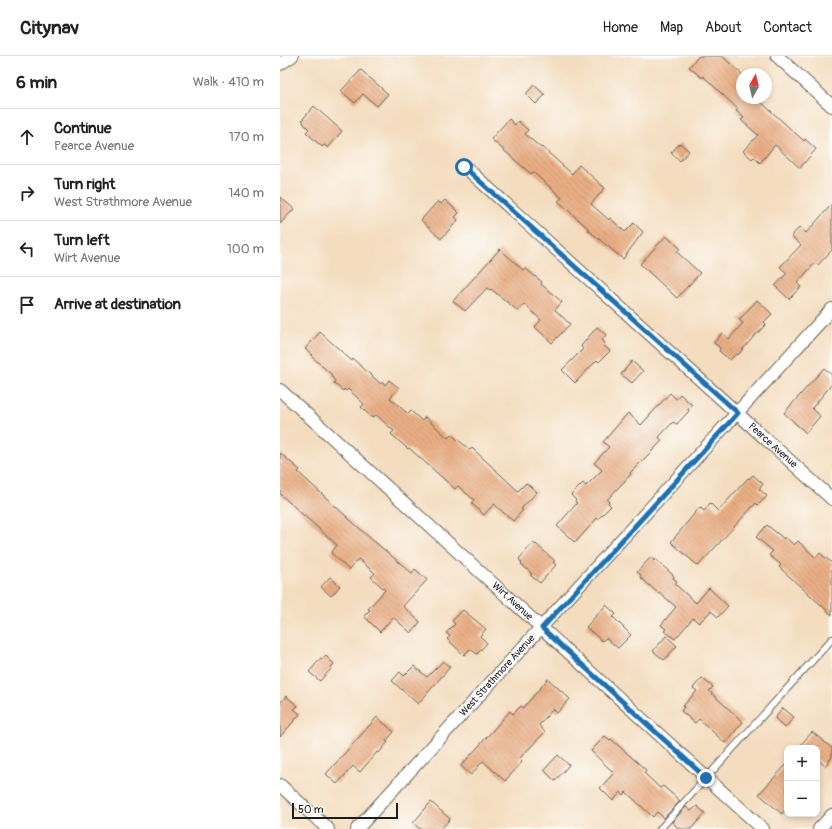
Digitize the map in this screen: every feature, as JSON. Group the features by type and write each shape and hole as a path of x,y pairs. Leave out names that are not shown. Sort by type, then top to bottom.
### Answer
{"street":[{"path":"280,64 292,56"},
{"path":"777,56 832,106"},
{"name":"Pearce Avenue","path":"464,167 832,499"},
{"name":"West Strathmore Avenue","path":"357,829 832,309"},
{"name":"Wirt Avenue","path":"280,390 763,829"},
{"path":"280,785 328,829"},
{"path":"819,829 832,815"}],"lane":[{"path":"660,829 832,639"}],"building":[{"path":"699,56 722,56 736,69 736,104 763,104 804,141 805,139 816,149 800,168 775,145 760,163 754,157 752,159 743,151 758,135 741,120 744,118 736,111 738,109 703,76 702,78 689,67"},
{"path":"361,70 388,94 377,106 363,94 355,103 341,91"},
{"path":"534,85 545,95 536,104 526,94"},
{"path":"314,106 342,131 328,148 324,145 322,147 306,132 309,129 302,120"},
{"path":"509,119 515,125 518,121 528,130 525,134 572,174 579,165 605,188 591,204 609,220 610,218 625,232 634,223 643,232 623,259 588,230 589,229 558,201 562,198 533,172 531,174 491,139"},
{"path":"680,143 689,151 680,161 671,153"},
{"path":"280,197 294,209 280,224"},
{"path":"445,200 459,213 455,217 458,220 441,239 421,220 438,201 441,204"},
{"path":"832,204 832,250 818,265 815,263 797,283 801,287 789,299 775,286 787,273 780,267 801,245 791,236 800,227 806,233"},
{"path":"666,236 680,248 677,252 700,273 677,298 640,264"},
{"path":"500,249 523,270 525,268 542,282 541,284 562,302 555,310 570,324 552,343 535,327 541,320 524,304 518,311 491,289 490,290 487,288 465,311 453,301"},
{"path":"757,300 772,314 764,322 766,324 738,355 736,354 730,360 719,351 720,348 714,343 722,333 729,339 743,323 739,320"},
{"path":"597,327 606,335 602,340 605,343 603,345 610,351 599,362 597,360 575,383 562,370 583,349 581,346"},
{"path":"320,332 352,361 353,359 381,384 383,382 385,385 389,380 399,388 390,398 408,414 411,411 422,421 425,417 448,438 451,434 470,450 472,448 518,491 526,483 537,492 521,509 523,510 513,521 494,504 484,515 471,503 474,500 458,486 455,489 409,448 408,449 391,434 394,431 376,415 372,418 361,407 364,404 348,389 346,391 344,389 343,391 334,383 335,381 331,376 332,375 311,356 312,354 305,349"},
{"path":"632,361 643,371 632,383 621,374"},
{"path":"824,368 832,375 832,384 812,408 820,416 806,433 784,413"},
{"path":"670,393 676,399 680,394 692,405 688,409 689,411 677,424 673,422 659,437 662,441 630,473 631,474 607,500 611,506 598,519 597,518 576,542 573,541 557,526 577,503 571,495 583,483 586,486 602,470 594,463 609,447 603,442 628,413 641,425"},
{"path":"280,453 300,470 298,472 370,538 412,573 415,569 427,580 403,606 420,622 411,633 393,617 380,632 364,616 370,610 368,609 385,590 371,577 375,573 358,559 349,570 331,553 337,545 280,494"},
{"path":"753,475 763,484 759,489 767,496 758,505 756,503 698,566 671,542 700,507 704,511 710,503 718,511 748,478 749,479"},
{"path":"767,525 794,545 798,541 816,558 820,553 832,563 832,615 779,567 781,565 769,555 773,551 756,537"},
{"path":"533,543 555,561 553,562 556,565 540,583 530,575 532,574 521,564 522,563 519,559"},
{"path":"651,557 674,576 673,578 677,581 675,584 696,603 709,588 728,606 718,617 711,611 699,623 693,618 675,639 664,631 666,629 661,625 676,607 640,577 641,575 637,572"},
{"path":"330,577 340,586 331,596 321,587"},
{"path":"606,605 616,614 613,617 631,635 618,648 606,638 602,641 586,627"},
{"path":"463,610 486,629 480,636 487,643 477,654 470,649 464,655 447,639 450,636 446,633 455,624 452,621"},
{"path":"666,636 677,646 664,660 653,651"},
{"path":"326,656 334,664 320,681 309,672 321,658 322,659"},
{"path":"443,661 450,667 418,704 392,681 400,672 404,676 414,666 427,677"},
{"path":"702,678 713,687 709,691 743,722 725,743 699,719 695,723 681,711 684,707 683,706 697,691 693,688"},
{"path":"548,679 570,699 557,713 553,709 539,725 545,732 519,759 522,762 505,781 483,761 471,775 461,766 510,711 513,714 521,706 523,708"},
{"path":"286,696 298,706 294,709 300,714 280,737 280,703"},
{"path":"783,708 794,717 785,728 775,718"},
{"path":"377,717 394,732 386,741 388,742 379,753 377,752 360,772 353,766 337,784 326,774"},
{"path":"812,732 832,748 832,757 825,766 820,762 820,745 801,745"},
{"path":"605,736 610,740 611,739 646,770 644,773 660,788 663,786 680,801 664,818 657,812 653,817 626,792 623,795 621,792 613,801 600,788 614,773 591,751"},
{"path":"558,755 569,765 555,781 544,770"},
{"path":"784,767 784,812 782,814 759,794"},
{"path":"431,802 450,819 441,829 420,829 413,823"},
{"path":"697,806 705,813 691,829 679,829 672,822 686,807 691,811"}],"route":[{"path":"464,167 738,413 542,628 706,778"}]}
